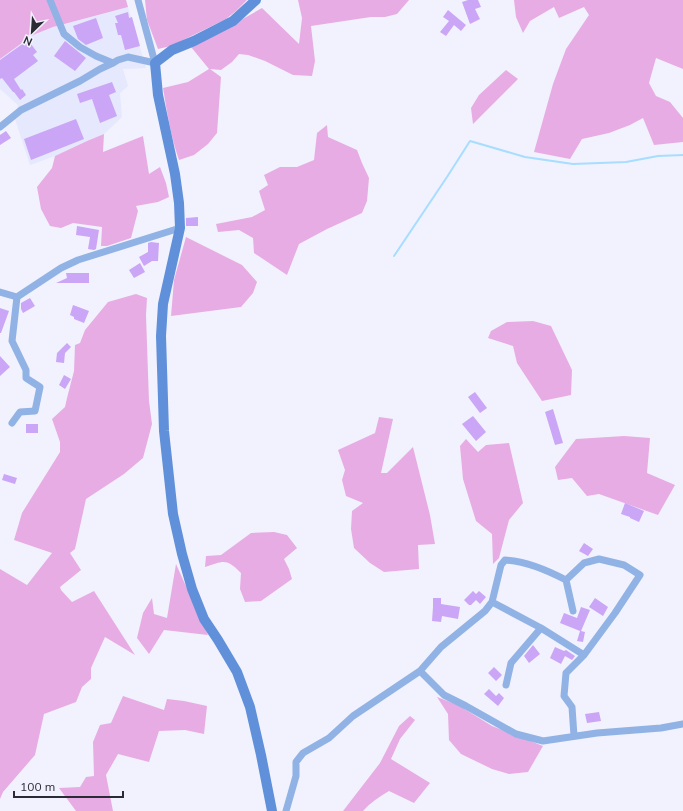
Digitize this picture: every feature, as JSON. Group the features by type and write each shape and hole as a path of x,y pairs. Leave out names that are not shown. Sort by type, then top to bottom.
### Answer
{"street":[{"path":"50,0 64,34 80,47 113,63"},
{"path":"138,0 155,63 158,95 179,203 180,228 163,304 161,336 164,431 173,514 192,589 204,619 237,672 250,707 272,811"},
{"path":"0,127 21,110 80,81 118,60 128,57 155,63 172,50 234,21 256,0"},
{"path":"0,292 17,296 61,268 78,260 180,228"},
{"path":"12,424 20,412 35,411 40,387 26,378 26,370 12,341 17,296"},
{"path":"566,580 584,563 599,559 624,565 640,575 615,613 584,655 566,673 564,696 572,707 574,736"},
{"path":"286,811 296,776 296,762 303,753 329,738 353,716 420,671 441,647 485,611 492,602 501,565 505,560 515,560 546,570 566,580"},
{"path":"566,580 573,611"},
{"path":"492,602 541,628 584,655"},
{"path":"506,685 511,663 541,628"},
{"path":"420,671 444,695 516,734 543,741 597,733 660,728 683,724"}],"shaded area":[{"path":"0,0 126,0 128,7 53,27 33,35 0,59"},
{"path":"145,0 247,0 226,19 171,46 158,49 147,20"},
{"path":"298,0 409,0 397,14 385,17 371,17 311,26 315,61 312,76 293,75 265,61 248,55 239,54 232,62 221,70 210,69 221,77 217,133 208,144 194,155 179,160 171,133 163,88 188,82 209,69 191,47 262,8 299,44 302,18"},
{"path":"514,0 683,0 683,69 656,58 649,83 656,96 670,102 683,118 683,142 654,145 643,118 609,133 582,139 570,159 534,152 553,84 566,49 589,15 584,7 559,18 554,7 530,21 523,33 516,17"},
{"path":"128,7 146,68 123,69 128,86 120,93 122,117 104,134 55,156 30,165 15,119 18,105 0,89 0,59 33,35 53,27"},
{"path":"506,70 518,79 473,124 471,108 479,95"},
{"path":"327,125 328,137 357,150 369,178 367,201 362,213 299,244 287,275 254,253 253,238 239,230 218,232 216,224 252,217 265,210 259,191 268,185 264,175 280,167 297,167 314,160 317,133"},
{"path":"104,134 103,152 143,136 149,174 160,167 169,197 158,202 136,206 138,211 131,238 107,246 101,246 102,227 73,223 61,228 50,226 41,209 37,187 52,168 55,156"},
{"path":"186,237 242,265 257,282 253,293 241,307 171,316 174,280"},
{"path":"136,294 147,298 146,315 149,401 152,424 143,458 124,474 86,499 75,549 70,553 81,570 60,587 72,602 94,591 135,655 105,637 91,668 91,679 82,687 76,702 44,714 35,755 3,792 0,799 0,569 27,585 52,553 14,540 22,513 60,452 60,442 52,419 65,407 74,371 75,345 80,343 85,330 108,302"},
{"path":"533,321 551,326 572,370 571,395 542,401 517,363 513,346 488,338 491,331 507,322"},
{"path":"379,417 393,419 381,473 387,473 413,447 430,515 435,544 418,545 419,569 384,572 370,563 354,548 351,529 352,511 363,503 346,496 342,480 345,470 338,450 375,433"},
{"path":"624,436 650,438 647,473 675,485 658,515 599,494 587,496 572,478 558,480 555,467 576,439"},
{"path":"466,439 478,452 486,445 509,443 523,503 509,520 499,558 493,564 492,534 476,521 463,479 460,446"},
{"path":"274,532 287,535 297,548 284,559 292,579 261,601 245,602 240,589 241,573 232,565 221,562 205,567 206,556 221,555 251,533"},
{"path":"176,564 208,635 164,630 149,654 137,638 143,613 152,598 154,614 167,618"},
{"path":"123,696 164,710 167,699 207,706 204,734 185,730 159,731 149,762 118,754 106,775 113,811 76,811 59,788 80,787 86,777 94,776 93,742 100,725 111,723"},
{"path":"437,697 458,705 492,726 543,746 528,772 509,774 492,769 461,754 449,740 448,714"},
{"path":"410,716 415,720 400,739 391,759 430,783 414,803 389,791 375,800 363,811 343,811 380,763 399,726"}],"building":[{"path":"468,0 478,0 481,7 475,9 480,19 470,24 462,2"},
{"path":"448,10 466,25 461,31 454,25 446,36 440,32 449,21 443,17"},
{"path":"128,12 129,18 132,17 140,46 125,50 121,35 118,35 115,23 118,23 115,16"},
{"path":"96,18 103,38 86,45 78,39 73,26"},
{"path":"28,40 37,52 33,55 38,61 14,79 26,95 20,100 2,78 0,79 0,60"},
{"path":"65,41 86,58 75,71 54,56"},
{"path":"112,82 116,92 109,95 117,116 100,123 92,99 80,103 77,94"},
{"path":"76,119 84,139 31,160 24,139"},
{"path":"6,131 11,138 0,145 0,135"},
{"path":"198,217 198,226 186,226 186,218"},
{"path":"77,226 99,230 96,249 88,249 90,237 76,235"},
{"path":"148,243 159,243 158,261 152,261 144,266 139,257 148,252"},
{"path":"140,263 145,272 134,278 129,270"},
{"path":"66,273 89,273 89,283 56,283 67,278"},
{"path":"30,298 35,306 23,313 21,303"},
{"path":"73,305 89,311 84,323 74,319 74,317 70,315"},
{"path":"0,308 9,311 1,333 0,333"},
{"path":"67,343 71,347 65,353 64,363 56,362 57,353"},
{"path":"0,356 10,367 0,376"},
{"path":"64,375 71,379 65,389 59,385"},
{"path":"475,392 487,408 480,413 468,397"},
{"path":"553,409 563,443 555,445 545,412"},
{"path":"473,416 486,432 476,441 462,424"},
{"path":"26,424 38,424 38,433 26,433"},
{"path":"4,474 17,478 15,484 2,480"},
{"path":"625,503 644,511 639,522 621,514"},
{"path":"584,543 593,549 588,556 579,551"},
{"path":"473,591 476,594 479,591 486,597 480,604 476,600 469,605 464,600"},
{"path":"433,598 441,598 441,604 460,607 458,619 442,616 441,622 432,621"},
{"path":"595,598 608,607 603,616 589,607"},
{"path":"581,607 590,610 581,631 585,632 583,642 577,641 580,631 560,623 564,613 577,618"},
{"path":"533,645 540,654 529,663 524,656"},
{"path":"555,647 564,651 566,650 575,656 572,660 565,656 561,664 550,658"},
{"path":"494,667 502,675 496,681 488,673"},
{"path":"489,689 496,696 499,693 504,698 498,706 484,694"},
{"path":"599,712 601,721 587,723 585,714"}],"waterway":[{"path":"394,256 470,141 525,157 573,164 626,162 658,156 683,155"}]}
